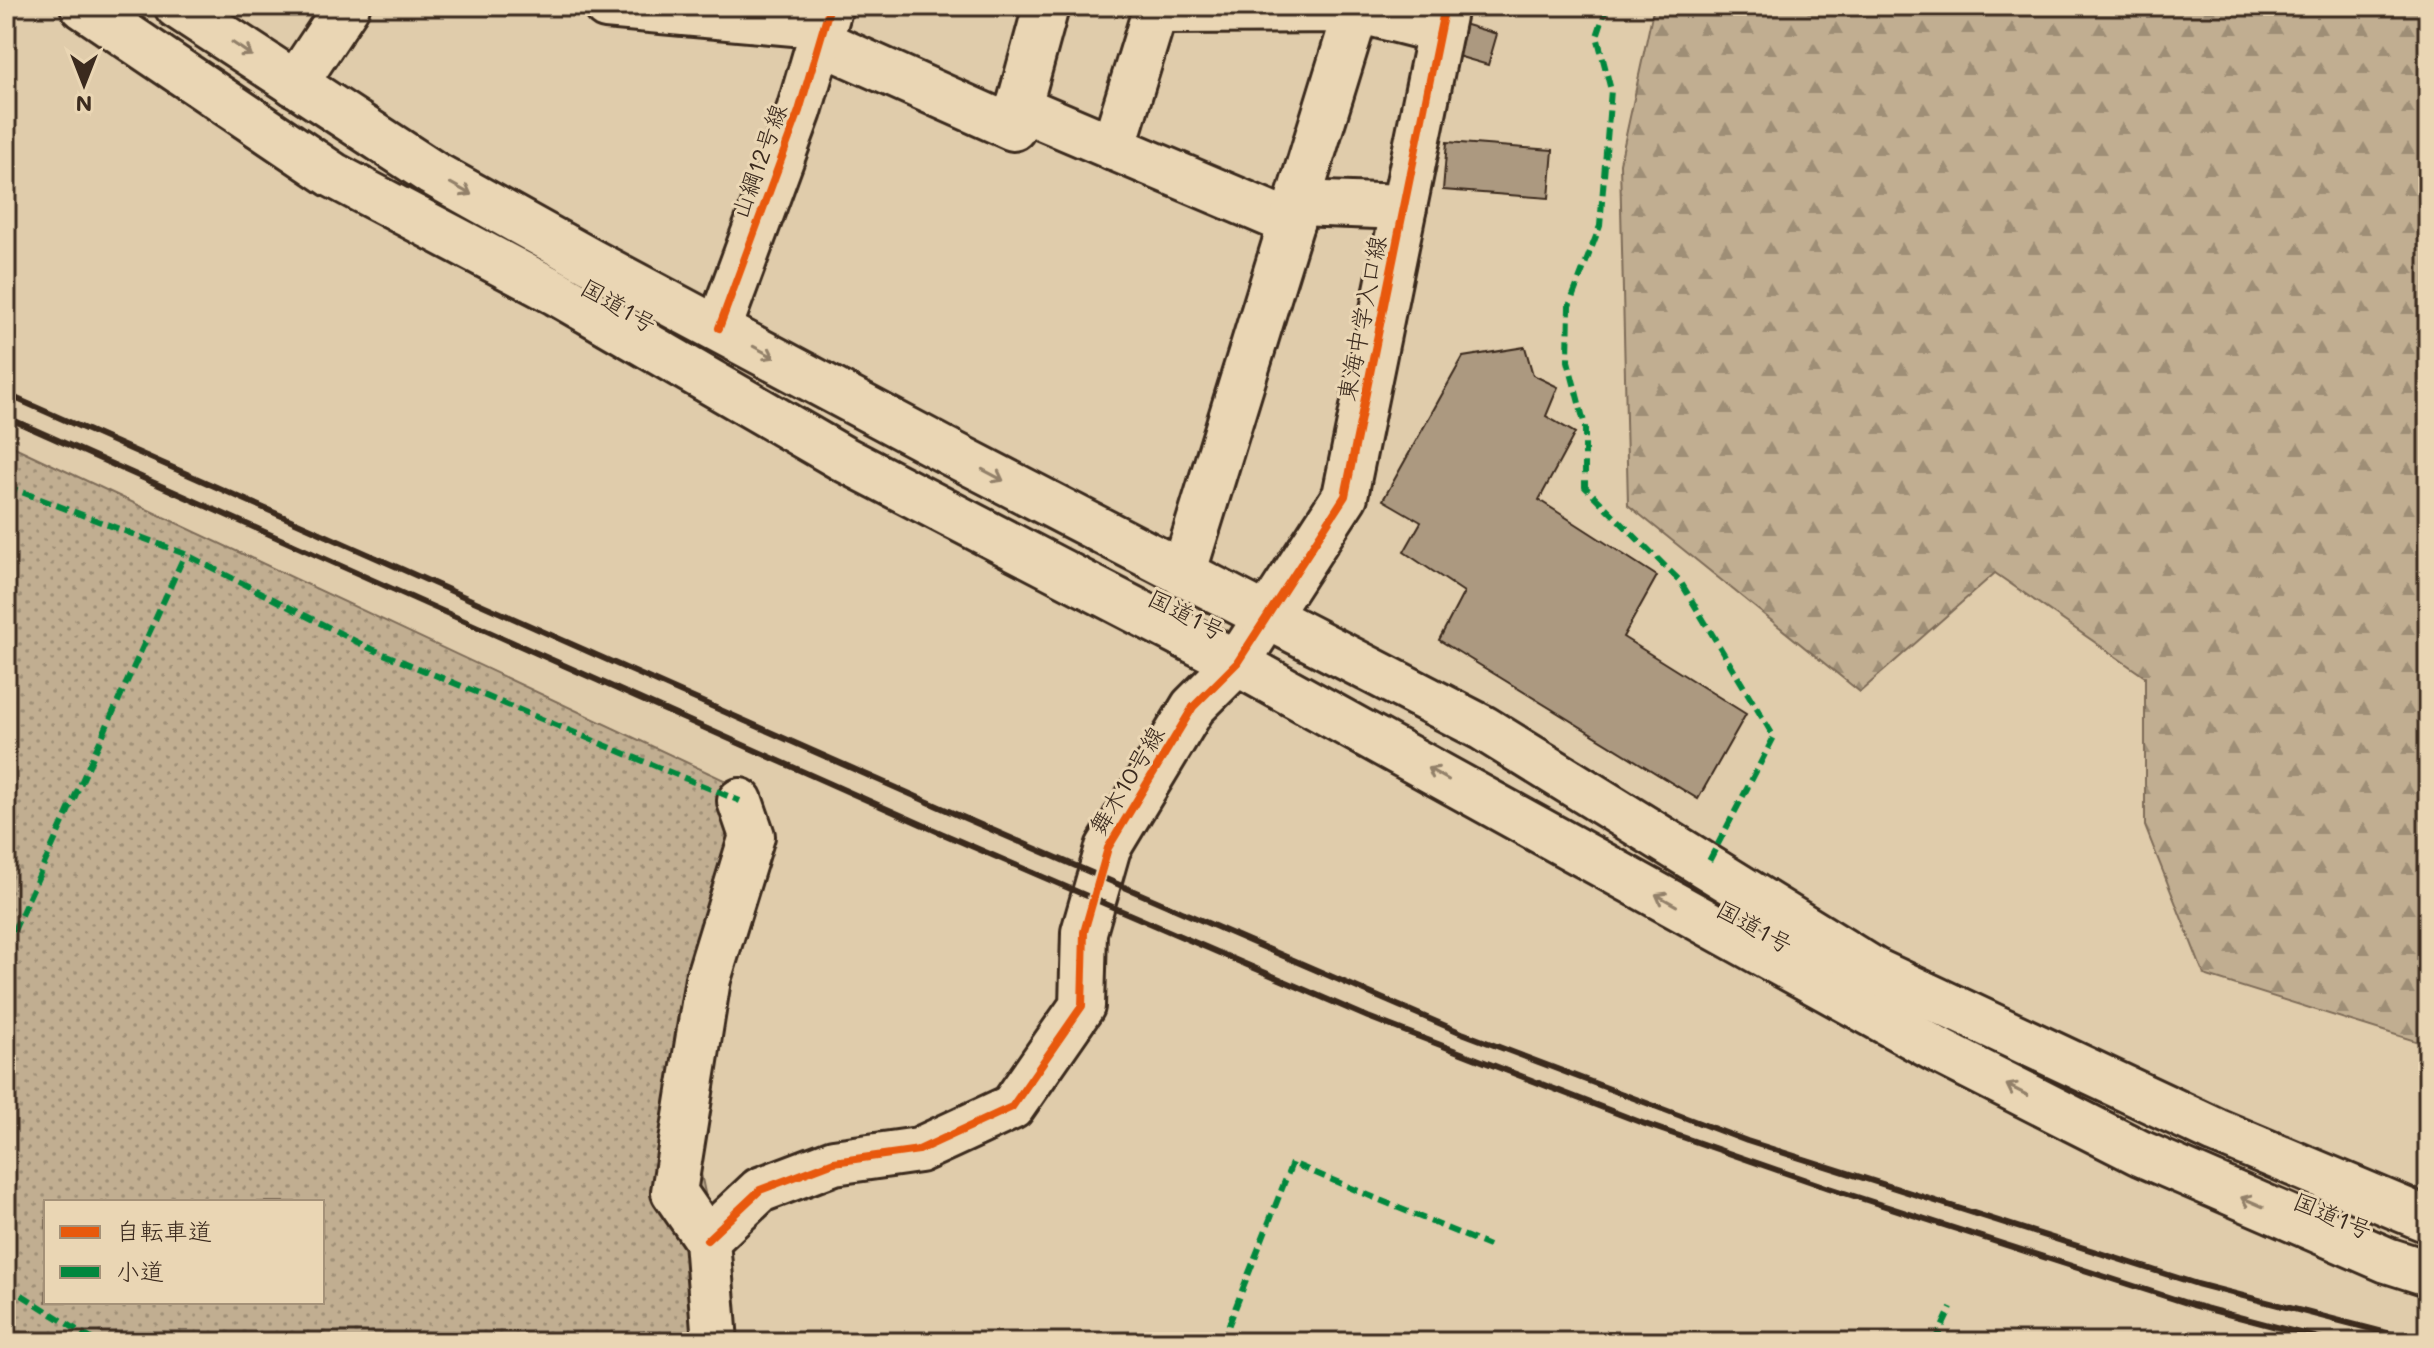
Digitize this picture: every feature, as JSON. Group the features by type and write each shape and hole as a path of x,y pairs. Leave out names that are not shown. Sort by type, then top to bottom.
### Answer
{"main road":[{"name":"国道1号","path":"83,6 333,175 557,293 842,458 1237,663 1941,1052 2140,1153 2387,1260 2428,1273"},
{"name":"国道1号","path":"177,6 432,173 943,449 1483,728 1875,971 2216,1131 2428,1220"},
{"path":"295,84 347,6"},
{"path":"606,6 809,19 1013,128 1046,6"},
{"path":"1113,148 1155,8 1357,8 1442,18"},
{"path":"1183,574 1357,8"},
{"name":"東海中学入口線","path":"1268,618 1345,496 1442,18"},
{"name":"山綱12号線","path":"719,328 799,111 809,19"},
{"path":"1018,107 1113,148 1294,213 1404,207"},
{"name":"舞木10号線","path":"707,1240 760,1190 834,1162 919,1150 1012,1107 1082,1006 1084,932 1108,848 1193,707 1237,663 1268,618"},
{"path":"715,1342 707,1240 674,1192 708,979 752,836 740,801"}],"green space":[{"path":"1654,6 2428,6 2428,1045 2204,975 2145,826 2145,677 1995,573 1860,692 1628,505 1620,163"},
{"path":"6,443 756,795 701,1024 700,1169 736,1342 6,1342"}],"building":[{"path":"1463,24 1497,34 1488,65 1454,55"},
{"path":"1447,142 1553,150 1549,198 1443,190"},
{"path":"1525,347 1533,375 1558,387 1546,416 1575,433 1539,500 1657,576 1623,637 1746,714 1698,799 1439,640 1464,592 1404,552 1421,522 1383,500 1463,357"}],"railway":[{"path":"6,394 960,816 1462,1033 1747,1141 2197,1284 2422,1342"},
{"path":"6,417 941,833 1368,1017 1645,1124 1829,1188 2193,1305 2334,1342"}],"marked path":[{"path":"1607,6 1597,36 1611,90 1600,226 1569,306 1568,361 1585,426 1585,487 1680,581 1774,737 1707,865"},
{"path":"6,486 185,554 367,647 740,801"},
{"path":"6,948 185,554"},
{"path":"1222,1342 1292,1163 1489,1246"},
{"path":"6,1285 96,1342"},
{"path":"1935,1342 1951,1308"}],"cycle path":[{"path":"719,328 799,111 830,6"},
{"path":"707,1240 760,1190 834,1162 919,1150 1012,1107 1082,1006 1084,932 1108,848 1193,707 1237,663 1345,496 1445,6"}]}
